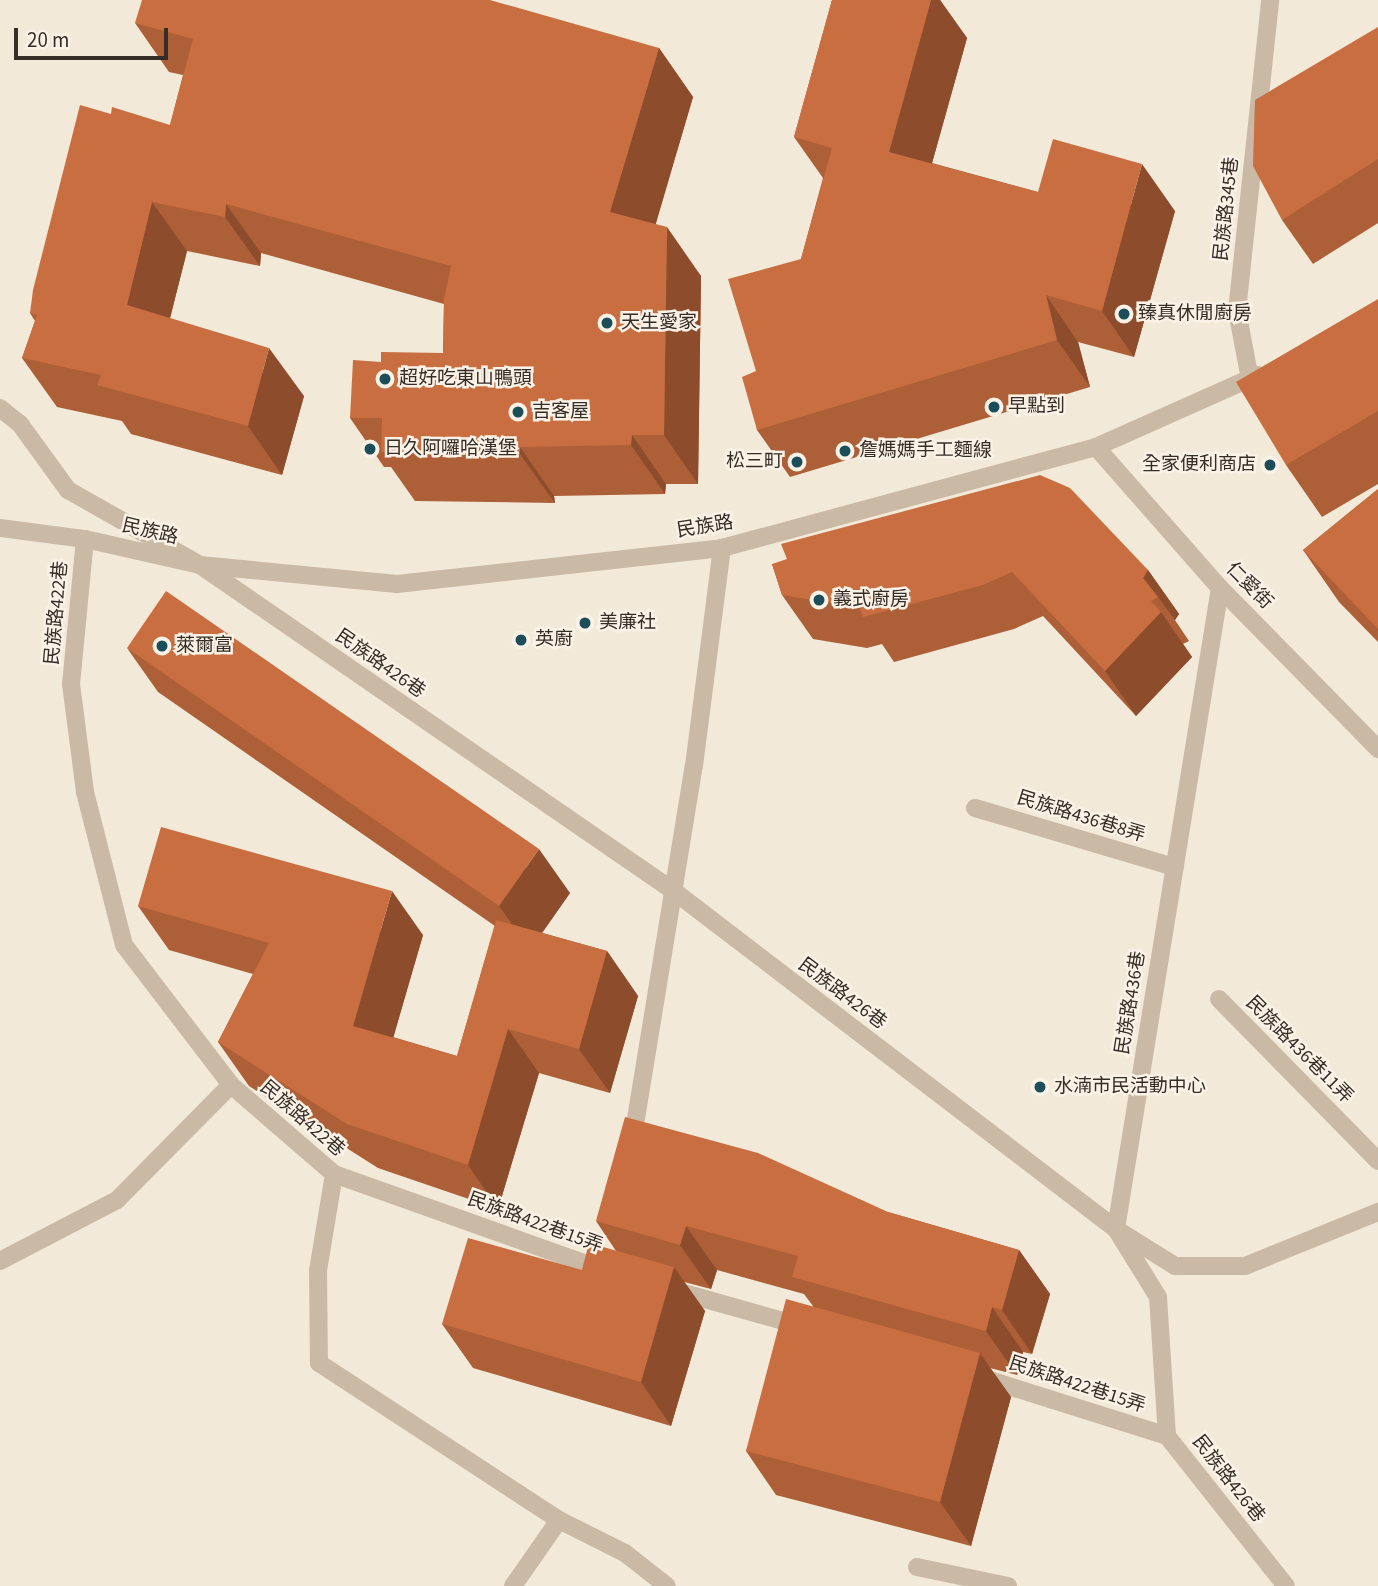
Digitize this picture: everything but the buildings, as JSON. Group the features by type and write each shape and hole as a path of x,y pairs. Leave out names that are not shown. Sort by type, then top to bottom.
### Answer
{"street":[{"name":"民族路345巷","path":"1250,379 1237,311 1270,0"},
{"name":"民族路","path":"0,528 85,539 200,565 397,584 722,548 1096,447 1272,368"},
{"name":"民族路426巷","path":"0,408 20,424 68,490 200,565 675,892 1116,1229 1158,1297 1167,1436 1284,1586"},
{"name":"仁愛街","path":"1096,447 1220,588 1378,750"},
{"name":"民族路422巷","path":"85,539 71,684 85,792 124,946 230,1085 334,1174 318,1271 319,1363 559,1520 625,1553 667,1586"},
{"path":"629,1164 675,892 722,548"},
{"name":"民族路436巷","path":"1116,1229 1220,588"},
{"name":"民族路436巷8弄","path":"975,808 1174,867"},
{"name":"民族路436巷11弄","path":"1219,999 1378,1161"},
{"path":"0,1261 117,1200 230,1085"},
{"name":"民族路422巷15弄","path":"334,1174 616,1269"},
{"path":"1116,1229 1175,1266 1245,1266 1378,1212"},
{"path":"650,1284 821,1332"},
{"name":"民族路422巷15弄","path":"966,1373 1167,1436"},
{"path":"513,1586 559,1520"},
{"path":"916,1567 1008,1586"}],"place":[{"name":"臻真休閒廚房","path":"1124,314"},
{"name":"天生愛家","path":"607,323"},
{"name":"超好吃東山鴨頭","path":"385,379"},
{"name":"早點到","path":"994,407"},
{"name":"吉客屋","path":"518,412"},
{"name":"日久阿囉哈漢堡","path":"370,449"},
{"name":"詹媽媽手工麵線","path":"845,451"},
{"name":"松三町","path":"797,462"},
{"name":"全家便利商店","path":"1270,465"},
{"name":"義式廚房","path":"819,600"},
{"name":"美廉社","path":"585,623"},
{"name":"英廚","path":"521,640"},
{"name":"萊爾富","path":"162,646"},
{"name":"水湳市民活動中心","path":"1040,1087"}]}
